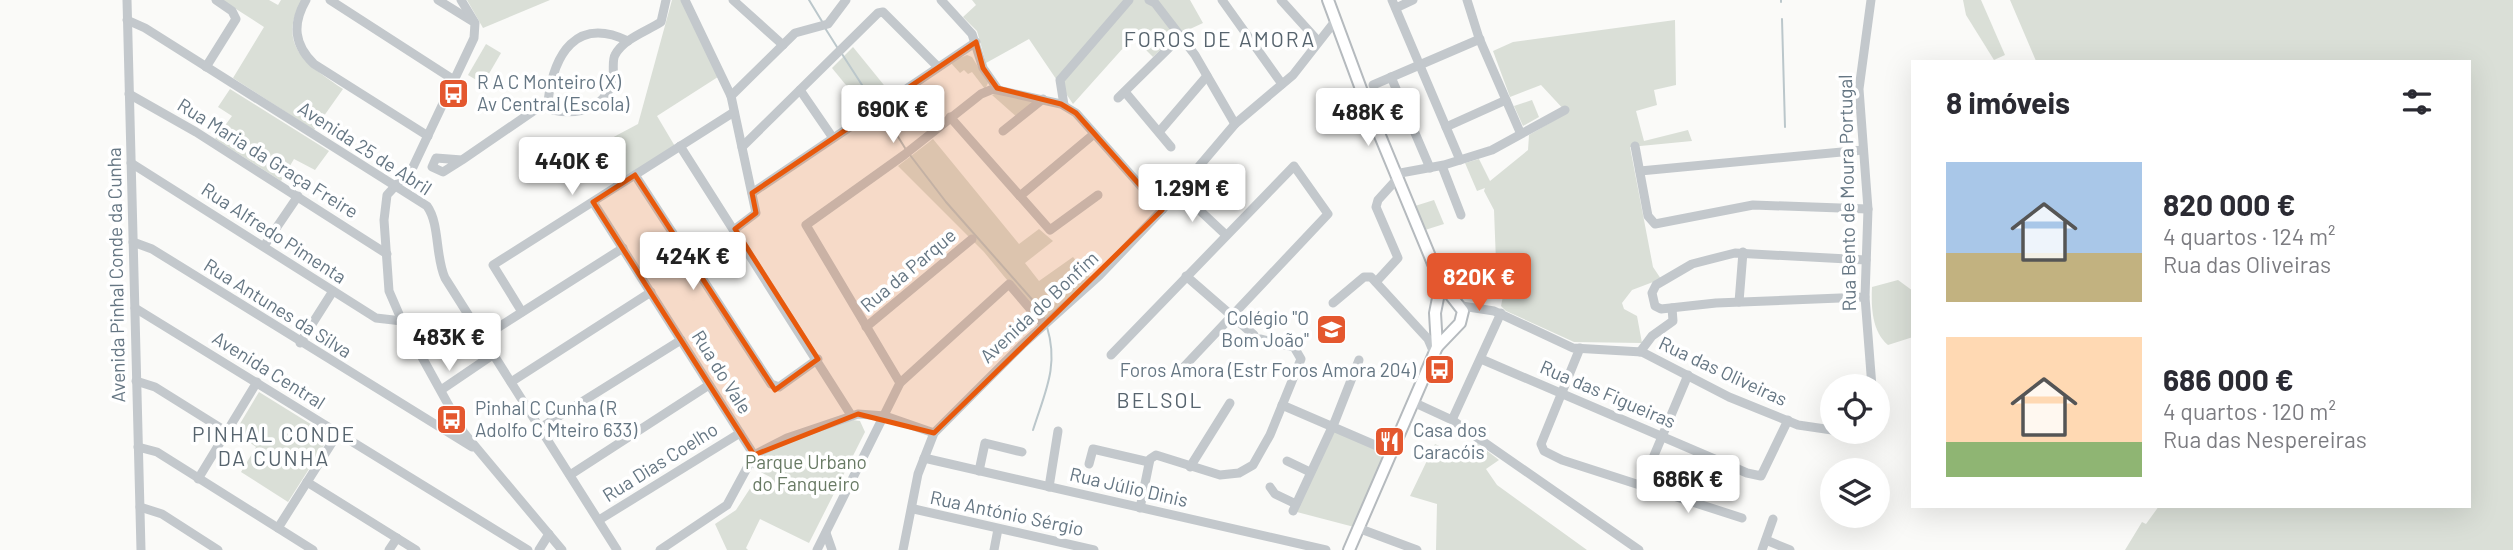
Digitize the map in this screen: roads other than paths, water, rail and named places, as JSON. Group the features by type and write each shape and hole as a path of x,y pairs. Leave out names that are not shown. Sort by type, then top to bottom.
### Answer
{"main road":[{"path":"1328,0 1396,176 1441,283 1464,315 1459,325 1433,346"},
{"path":"1349,550 1413,402 1433,346 1441,283"},
{"path":"1437,306 1444,301 1458,304"},
{"path":"1437,326 1447,328 1459,325"}],"street":[{"name":"Avenida Pinhal Conde da Cunha","path":"127,0 141,550"},
{"path":"206,67 236,19 232,11 216,0"},
{"path":"306,0 296,23 297,38 304,54 314,64 428,136"},
{"path":"330,0 454,80"},
{"path":"438,0 475,23"},
{"path":"461,0 475,23 474,38 408,174 390,191 385,206 389,291 402,321 476,449 562,550"},
{"path":"628,41 611,33 585,33 562,51 551,74 548,101 554,110 571,114 590,109 605,97 612,80 615,55 628,41 661,22 666,0"},
{"path":"685,0 731,96 756,213 735,229"},
{"path":"733,0 783,45"},
{"path":"731,96 795,33 828,23 846,0"},
{"path":"941,0 976,41 982,68 995,89"},
{"path":"1064,105 1060,80 1129,0"},
{"path":"1149,0 1155,3 1180,37 1235,124"},
{"path":"1222,0 1282,84"},
{"path":"1281,0 1318,41"},
{"path":"1413,0 1394,4 1460,160"},
{"path":"1467,0 1480,39 1520,132"},
{"name":"Rua Bento de Moura Portugal","path":"1871,0 1859,89 1868,209 1865,298 1871,374"},
{"path":"742,147 878,13 883,12 938,67"},
{"name":"Avenida 25 de Abril","path":"127,20 429,209 437,260 617,550"},
{"name":"Avenida do Bonfim","path":"934,433 1044,325 1099,276 1179,191 1235,124 1293,75 1336,20"},
{"path":"1171,147 1122,95 1180,37"},
{"path":"1373,85 1480,39"},
{"path":"752,193 976,41"},
{"path":"1158,132 1207,76"},
{"path":"1391,77 1430,168"},
{"path":"900,383 806,225 904,155 950,117 995,89 1064,105 1094,134 1162,210"},
{"path":"800,90 833,138"},
{"name":"Rua Maria da Graça Freire","path":"129,94 143,99 387,254"},
{"path":"1003,131 1043,99"},
{"path":"1446,127 1506,100"},
{"path":"462,160 548,101"},
{"path":"1376,282 1398,258 1376,207 1378,200 1396,176 1442,166 1492,150 1520,132 1565,110"},
{"path":"522,312 493,265 734,112"},
{"path":"950,117 1050,230 1098,195"},
{"path":"1020,196 1094,134"},
{"path":"680,146 818,359 851,415"},
{"path":"1635,146 1647,216 1655,224 1753,205 1868,209"},
{"path":"1640,171 1863,150"},
{"name":"Rua Alfredo Pimenta","path":"131,163 376,318 402,321"},
{"path":"1111,355 1294,166 1328,214 1178,372"},
{"path":"1442,166 1461,215"},
{"path":"635,175 775,387 818,359"},
{"path":"1179,191 1226,235"},
{"path":"264,246 298,196"},
{"name":"Rua do Vale","path":"593,202 754,455"},
{"name":"Rua da Parque","path":"866,327 972,239"},
{"name":"Rua Antunes da Silva","path":"133,242 152,249 476,449"},
{"path":"483,337 623,248"},
{"path":"1865,298 1739,302 1657,309 1652,288 1692,264 1743,252 1866,260"},
{"path":"1739,302 1743,252"},
{"path":"1140,508 1149,462 1159,454 1211,474 1231,475 1253,465 1282,405 1301,355 1290,345 1257,337 1230,317 1186,276"},
{"path":"1333,303 1364,277 1371,277 1433,346"},
{"path":"817,550 900,383 1009,284 1044,325"},
{"path":"300,342 333,291"},
{"path":"511,382 651,292"},
{"name":"Rua das Oliveiras","path":"1458,304 1501,313 1573,348 1640,352 1788,420 1820,427"},
{"name":"Avenida Central","path":"135,308 528,550"},
{"path":"1459,325 1481,308"},
{"path":"1640,352 1653,336 1673,321 1672,308"},
{"path":"1452,420 1501,313"},
{"path":"540,428 681,340"},
{"path":"1580,348 1541,444 1544,451 1562,460 1742,518"},
{"path":"441,390 494,354"},
{"name":"Rua das Figueiras","path":"1480,359 1747,473 1761,476 1788,420"},
{"path":"1270,487 1275,495 1294,507 1359,360"},
{"path":"1642,484 1688,376"},
{"path":"136,381 155,387 227,432"},
{"path":"198,479 257,382"},
{"path":"570,475 709,385"},
{"path":"1413,402 1452,420 1639,550"},
{"path":"1191,467 1230,403"},
{"path":"1282,405 1391,452"},
{"path":"660,550 727,505 754,455 787,438 851,415 885,416 934,433 911,503 914,509 903,550"},
{"path":"1049,487 1058,431"},
{"path":"278,528 338,433"},
{"name":"Rua Dias Coelho","path":"599,520 740,433"},
{"path":"979,471 985,443 1022,452"},
{"path":"138,447 157,452 307,548"},
{"path":"1089,464 1093,449 1149,462"},
{"name":"Rua Júlio Dinis","path":"924,458 1326,550"},
{"path":"1287,461 1310,472"},
{"path":"307,482 416,550"},
{"path":"140,507 162,514 218,550"},
{"name":"Rua António Sérgio","path":"914,509 1094,550"},
{"path":"1762,550 1773,519"},
{"path":"1359,528 1417,550"},
{"path":"994,550 998,529"},
{"path":"825,533 832,550"},
{"path":"539,550 549,534"},
{"path":"389,550 397,538"},
{"path":"1766,540 1790,550"}],"waterway":[{"path":"809,0 823,23"},
{"path":"1782,19 1785,127"},
{"path":"825,28 837,47"},
{"path":"842,54 875,105"},
{"path":"882,111 905,148"},
{"path":"910,155 946,202 1037,305 1044,318"},
{"path":"1033,430 1051,367 1052,354 1047,327"}],"place":[{"name":"R A C Monteiro (X) Av Central (Escola)","path":"454,93"},
{"name":"Colégio \"O Bom João\"","path":"1332,329"},
{"name":"Foros Amora (Estr Foros Amora 204)","path":"1439,370"},
{"name":"Pinhal C Cunha (R Adolfo C Mteiro 633)","path":"452,419"},
{"name":"Casa dos Caracóis","path":"1390,441"}],"district":[{"name":"FOROS DE AMORA","path":"1220,40"},
{"name":"BELSOL","path":"1160,401"},
{"name":"PINHAL CONDE DA CUNHA","path":"274,447"}],"park label":[{"name":"Parque Urbano do Fanqueiro","path":"806,473"}]}
